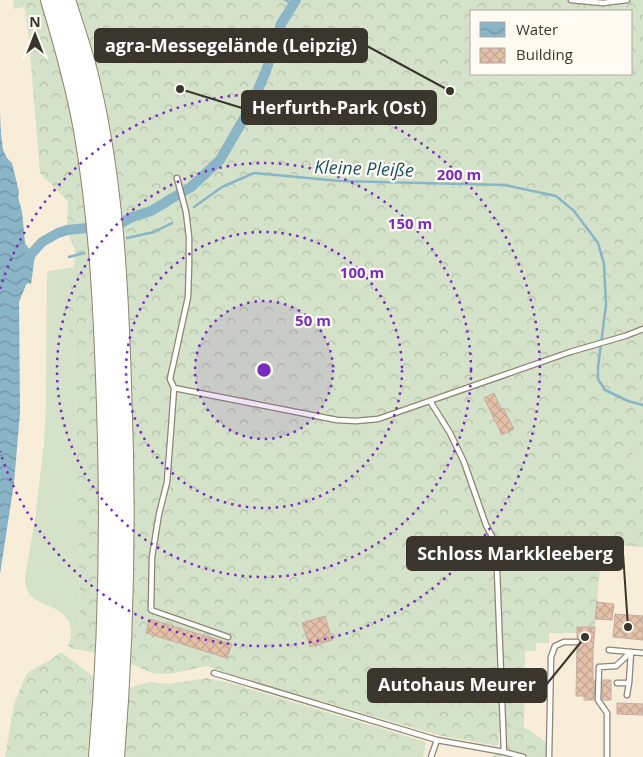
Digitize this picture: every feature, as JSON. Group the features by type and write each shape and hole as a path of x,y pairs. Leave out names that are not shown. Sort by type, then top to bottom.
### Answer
{"highway":[{"path":"50,0 74,86 84,137 102,207 121,338 125,553 116,757"},
{"path":"66,0 91,84 106,166 102,207"},
{"path":"98,757 103,680 107,546 107,440 104,341 106,241"}],"lane":[{"path":"571,0 603,3 627,0"},
{"path":"177,178 184,203 189,237 189,281 188,297 170,379 174,388 166,482 158,514 152,557 151,610 228,637"},
{"path":"174,388 337,420 378,419 643,330"},
{"path":"430,401 450,433 464,462 486,525 496,544 504,752"},
{"path":"549,757 551,657 555,646 564,642 577,642"},
{"path":"609,650 643,653"},
{"path":"627,695 632,652"},
{"path":"607,757 607,713 598,700 599,666 616,666 632,652"},
{"path":"214,673 437,740 523,757"},
{"path":"617,683 629,683"},
{"path":"431,757 437,740"}],"green space":[{"path":"13,0 46,0 41,2 55,46 66,91 82,180 94,317 98,429 100,518 96,653 68,646 71,637 79,628 80,611 74,337 63,322 63,296 71,284 75,250 67,226 68,201 40,173 28,29 24,7 14,9"},
{"path":"75,0 643,0 643,443 627,460 643,475 643,547 602,544 595,627 577,627 577,633 549,633 549,643 536,643 536,651 525,651 524,727 549,744 549,757 492,757 497,751 503,752 502,733 497,732 499,742 497,746 438,735 207,666 169,674 152,673 129,663 119,194 106,106 85,26"},
{"path":"74,267 71,284 63,296 63,322 74,337 80,611 79,628 71,637 70,624 64,615 30,595 26,588 25,577 35,520 44,444 47,274 49,271"},
{"path":"643,443 643,475 627,460"},
{"path":"61,652 95,678 90,757 5,757 14,704 26,675"},
{"path":"207,678 230,683 426,742 423,757 123,757 128,688 150,682 168,684"}],"water":[{"path":"0,112 3,150 12,163 19,192 18,197 22,212 25,243 30,250 32,248 37,253 35,255 31,284 28,283 26,285 19,302 20,413 14,483 0,574"}],"building":[{"path":"494,393 501,409 503,408 514,429 502,435 484,398"},
{"path":"597,602 614,604 612,620 595,619"},
{"path":"615,614 643,616 643,640 613,637"},
{"path":"325,616 332,640 310,647 302,623"},
{"path":"150,619 232,644 227,658 146,633"},
{"path":"577,627 595,627 593,652 594,700 584,700 584,696 576,696 577,646 581,642 577,638"},
{"path":"603,680 611,680 611,700 602,699"},
{"path":"617,703 643,704 643,715 617,714"}],"waterway":[{"path":"285,0 293,4"},
{"path":"25,261 42,242 58,233 67,230 121,223 151,211 191,187 220,160 250,108 266,71 281,24 296,0"},
{"name":"Kleine Pleiße","path":"194,207 222,187 254,173 340,181 504,185 556,196 574,211 598,243 604,264 606,305 598,379 605,390 628,401 643,405"},
{"name":"Kleine Pleiße","path":"127,238 154,232 172,223"},
{"name":"Kleine Pleiße","path":"69,257 84,253"}],"place":[{"name":"Herfurth-Park (Ost)","path":"180,89"},
{"name":"agra-Messegelände (Leipzig)","path":"450,91"},
{"name":"Schloss Markkleeberg","path":"628,627"},
{"name":"Autohaus Meurer","path":"585,637"}]}
